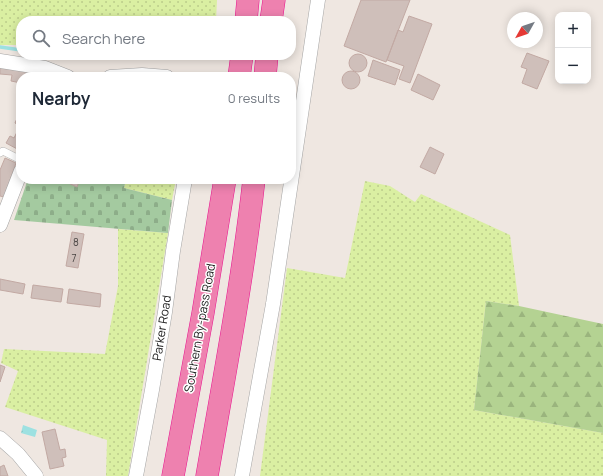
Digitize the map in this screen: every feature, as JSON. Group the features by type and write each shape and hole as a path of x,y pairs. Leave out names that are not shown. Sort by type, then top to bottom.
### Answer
{"highway":[{"path":"246,16 248,0"},
{"path":"272,16 274,0"},
{"path":"240,72 242,60"},
{"path":"265,72 267,60"},
{"name":"Southern By-pass Road","path":"173,476 203,313 224,184"},
{"path":"207,476 234,325 253,184"}],"street":[{"path":"296,149 318,0"},
{"path":"0,61 45,68 55,72"},
{"path":"0,225 16,184"},
{"name":"Parker Road","path":"136,476 165,312 184,184"},
{"path":"242,476 273,304 291,184"},
{"path":"0,438 18,454 36,476"}],"lane":[{"path":"0,153 3,151 16,158"}],"green space":[{"path":"0,0 217,0 216,16 16,16 16,45 0,45"},
{"path":"365,181 390,186 415,202 421,194 510,235 519,306 486,301 474,410 603,433 603,476 260,476 287,268 345,278"},
{"path":"26,184 125,184 124,188 172,200 168,233 14,220"},
{"path":"125,184 175,184 172,200 124,188"},
{"path":"118,229 168,233 128,476 106,476 107,440 5,407 18,371 1,363 4,349 105,354 118,286"},
{"path":"486,301 519,306 603,324 603,433 474,410"}],"water":[{"path":"23,425 37,430 35,437 21,433"}],"building":[{"path":"361,0 410,0 386,62 344,46"},
{"path":"409,16 432,24 410,83 399,79 404,66 387,60 398,30 403,32"},
{"path":"527,53 549,61 537,89 522,83 527,69 521,67"},
{"path":"358,54 364,57 367,63 364,69 358,72 352,69 349,63 352,57"},
{"path":"373,60 400,70 395,85 368,76"},
{"path":"0,67 35,72 16,72 16,82 11,81 12,75 0,74"},
{"path":"351,71 357,74 360,80 357,86 351,89 345,86 342,80 345,74"},
{"path":"418,74 440,85 433,100 411,90"},
{"path":"16,134 16,148 6,143 10,136 14,138"},
{"path":"430,147 444,154 435,174 420,167"},
{"path":"5,158 16,163 4,197 0,196 0,170"},
{"path":"70,184 78,184 77,187"},
{"path":"72,232 84,234 78,268 66,266"},
{"path":"0,279 25,284 23,294 0,290"},
{"path":"33,285 63,289 61,302 31,298"},
{"path":"69,289 101,294 100,307 67,303"},
{"path":"0,365 5,367 0,382"},
{"path":"55,429 60,450 65,449 66,457 62,458 64,466 50,469 42,432"},
{"path":"4,465 8,476 0,476 0,467"}],"waterway":[{"path":"0,47 16,49"}]}
